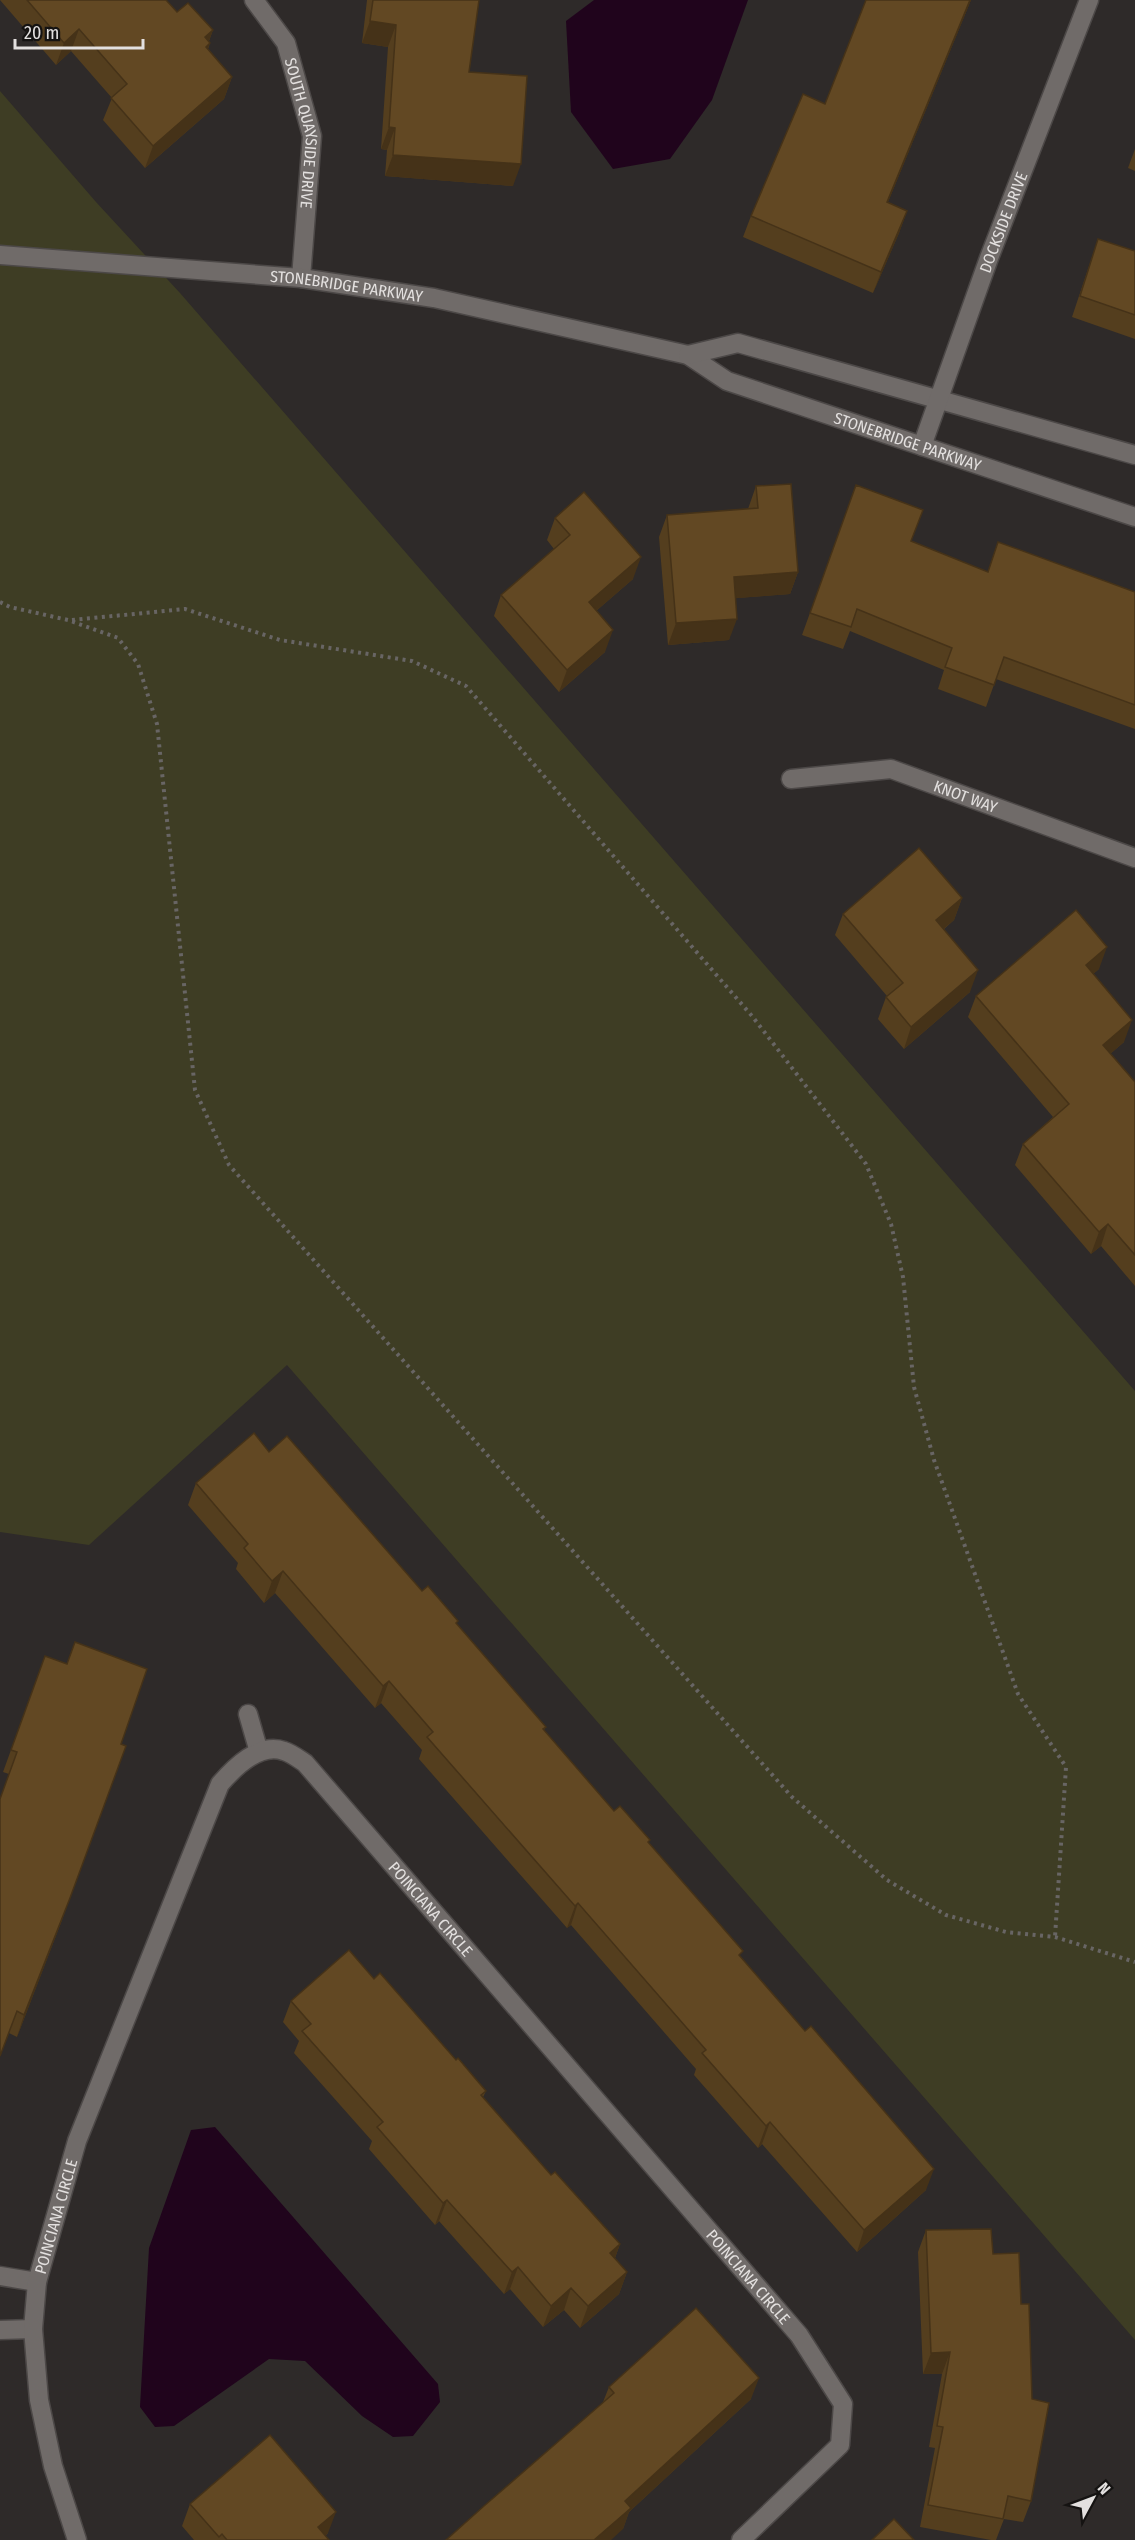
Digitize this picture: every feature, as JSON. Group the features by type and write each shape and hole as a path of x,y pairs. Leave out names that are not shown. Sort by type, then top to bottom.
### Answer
{"street":[{"name":"SOUTH QUAYSIDE DRIVE","path":"254,0 286,44 312,136 301,278"},
{"name":"DOCKSIDE DRIVE","path":"922,446 989,258 1089,0"},
{"name":"STONEBRIDGE PARKWAY","path":"0,255 301,278 434,298 688,356 727,381 1135,518"},
{"name":"STONEBRIDGE PARKWAY","path":"688,356 738,343 1135,455"},
{"name":"KNOT WAY","path":"791,779 891,769 1135,858"},
{"path":"248,1714 259,1752"},
{"name":"POINCIANA CIRCLE","path":"77,2540 53,2466 39,2400 33,2329 37,2282 77,2141 220,1784 237,1764 259,1752 283,1750 305,1763 799,2335 843,2404 840,2445 741,2540"},
{"name":"POINCIANA CIRCLE","path":"0,2276 37,2282"},
{"path":"0,2330 33,2329"}],"path":[{"path":"0,602 10,607 68,620 118,638 138,663 157,724 195,1090 229,1165 792,1797 887,1880 946,1915 1006,1932 1055,1937 1135,1962"},
{"path":"68,620 185,609 279,640 412,661 466,686 752,1017 866,1164 893,1235 903,1277 914,1387 934,1460 1018,1694 1066,1767 1055,1937"}],"shaded area":[{"path":"594,0 748,0 712,100 670,159 613,169 571,112 566,21"},
{"path":"0,91 96,202 180,293 1135,1391 1135,2340 287,1365 89,1545 0,1532"},
{"path":"215,2127 438,2384 440,2402 413,2436 393,2437 362,2416 305,2361 269,2359 174,2426 155,2427 140,2407 149,2248 191,2130"}],"building":[{"path":"27,0 166,0 177,12 188,3 213,30 205,37 210,43 206,47 232,77 153,146 111,98 127,84 79,29 64,43"},
{"path":"373,0 479,0 469,72 527,76 521,164 393,155 395,128 389,127 396,25 370,21"},
{"path":"866,0 970,0 887,202 907,211 881,272 751,216 803,94 825,104"},
{"path":"1098,239 1135,251 1135,315 1080,296"},
{"path":"791,484 798,572 734,577 737,619 676,623 667,515 758,508 756,486"},
{"path":"856,485 923,510 911,541 988,572 998,542 1135,592 1135,705 1004,657 994,685 945,667 952,648 857,609 851,627 810,613"},
{"path":"584,492 641,557 589,602 613,630 567,670 501,595 570,535 555,518"},
{"path":"919,848 962,898 936,920 978,970 911,1027 886,997 903,983 843,914"},
{"path":"1076,910 1107,947 1086,965 1132,1020 1103,1045 1135,1082 1135,1255 1108,1224 1099,1232 1023,1144 1069,1104 976,996"},
{"path":"254,1433 269,1452 287,1436 422,1591 428,1586 458,1621 456,1623 546,1727 543,1729 614,1811 620,1806 650,1840 648,1842 743,1951 739,1955 805,2031 811,2026 934,2169 864,2230 770,2122 766,2126 702,2053 706,2050 578,1903 575,1906 427,1737 433,1732 389,1681 383,1686 283,1571 272,1581 244,1548 248,1544 196,1483"},
{"path":"75,1642 147,1669 121,1744 126,1746 70,1898 24,2015 17,2011 0,2056 0,1799 17,1752 11,1750 45,1656 67,1664"},
{"path":"349,1950 374,1979 380,1973 486,2091 481,2095 551,2175 555,2172 620,2244 610,2253 627,2272 588,2306 571,2288 551,2306 518,2267 512,2272 447,2200 443,2203 377,2127 383,2122 302,2031 311,2024 291,2001"},
{"path":"991,2229 993,2254 1019,2253 1021,2304 1029,2304 1032,2399 1049,2403 1031,2501 1008,2496 1003,2519 928,2505 943,2427 937,2426 950,2352 931,2353 926,2230"},
{"path":"696,2308 759,2378 625,2501 631,2508 594,2540 446,2540 614,2393 609,2387"},
{"path":"270,2435 336,2512 318,2527 329,2540 227,2540 222,2534 219,2537 190,2504"},
{"path":"894,2519 914,2540 872,2540"}]}
